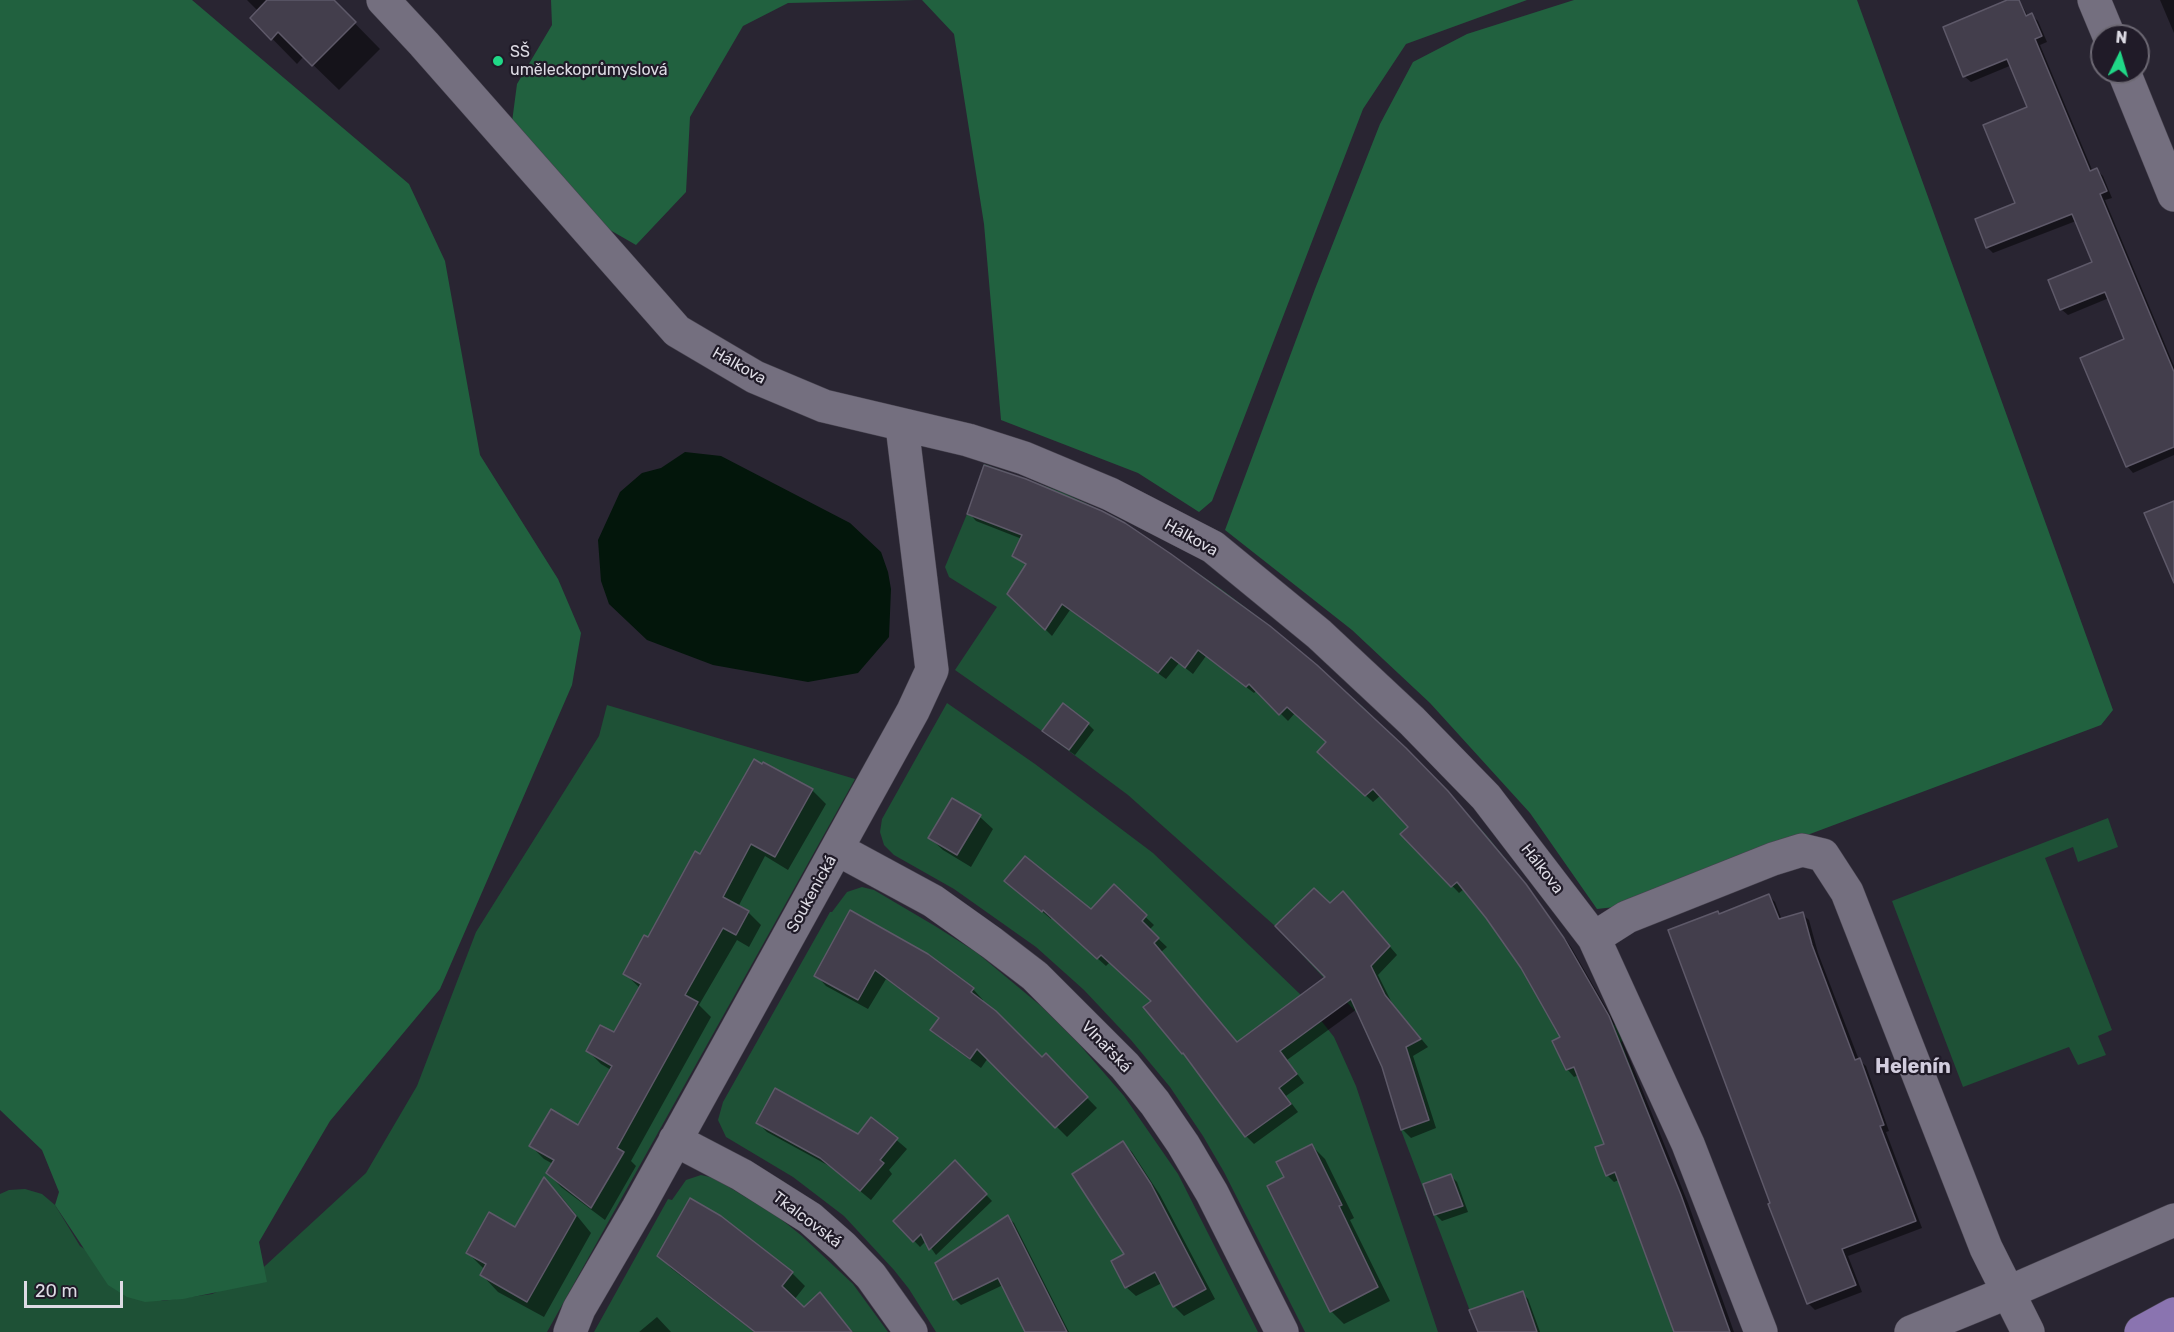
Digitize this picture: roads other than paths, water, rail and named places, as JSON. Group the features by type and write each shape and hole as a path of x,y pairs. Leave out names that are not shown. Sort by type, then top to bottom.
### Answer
{"main road":[{"path":"2141,1332 2174,1314"}],"street":[{"name":"Hálkova","path":"383,0 677,331 755,377 824,406 968,440 1024,458 1110,494 1213,548 1319,634 1412,721 1486,797 1594,938 1688,1144 1761,1332"},
{"path":"2094,0 2104,24"},
{"path":"2129,84 2174,195"},
{"name":"Soukenická","path":"570,1332 579,1309 914,711 932,670 902,426"},
{"name":"Vlnařská","path":"837,849 933,901 1000,949 1035,976 1125,1066 1155,1103 1212,1193 1282,1332"},
{"path":"1594,938 1627,917 1773,859 1802,850 1823,855 1847,892 1986,1248 2028,1332"},
{"name":"Tkalcovská","path":"675,1140 752,1181 810,1218 871,1276 911,1332"},
{"path":"1911,1332 2174,1220"}],"place":[{"name":"SŠ uměleckoprůmyslová","path":"498,61"}],"district":[{"name":"Helenín","path":"1913,1067"}]}
